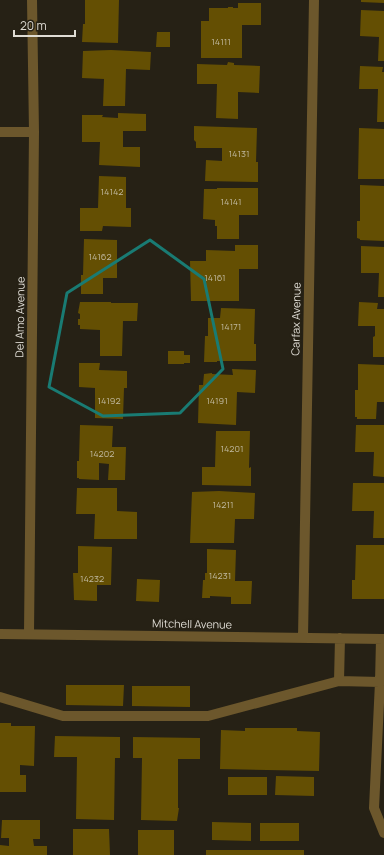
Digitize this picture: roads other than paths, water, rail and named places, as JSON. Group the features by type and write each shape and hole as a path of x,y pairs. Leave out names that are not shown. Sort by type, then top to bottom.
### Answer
{"street":[{"name":"Del Amo Avenue","path":"29,634 34,132 32,0"},
{"name":"Carfax Avenue","path":"303,638 314,0"},
{"path":"0,132 34,132"},
{"name":"Mitchell Avenue","path":"0,634 382,639"},
{"path":"339,681 340,638"},
{"path":"382,639 374,808 384,833"},
{"path":"0,697 63,716 208,716 339,681 380,682"}]}
